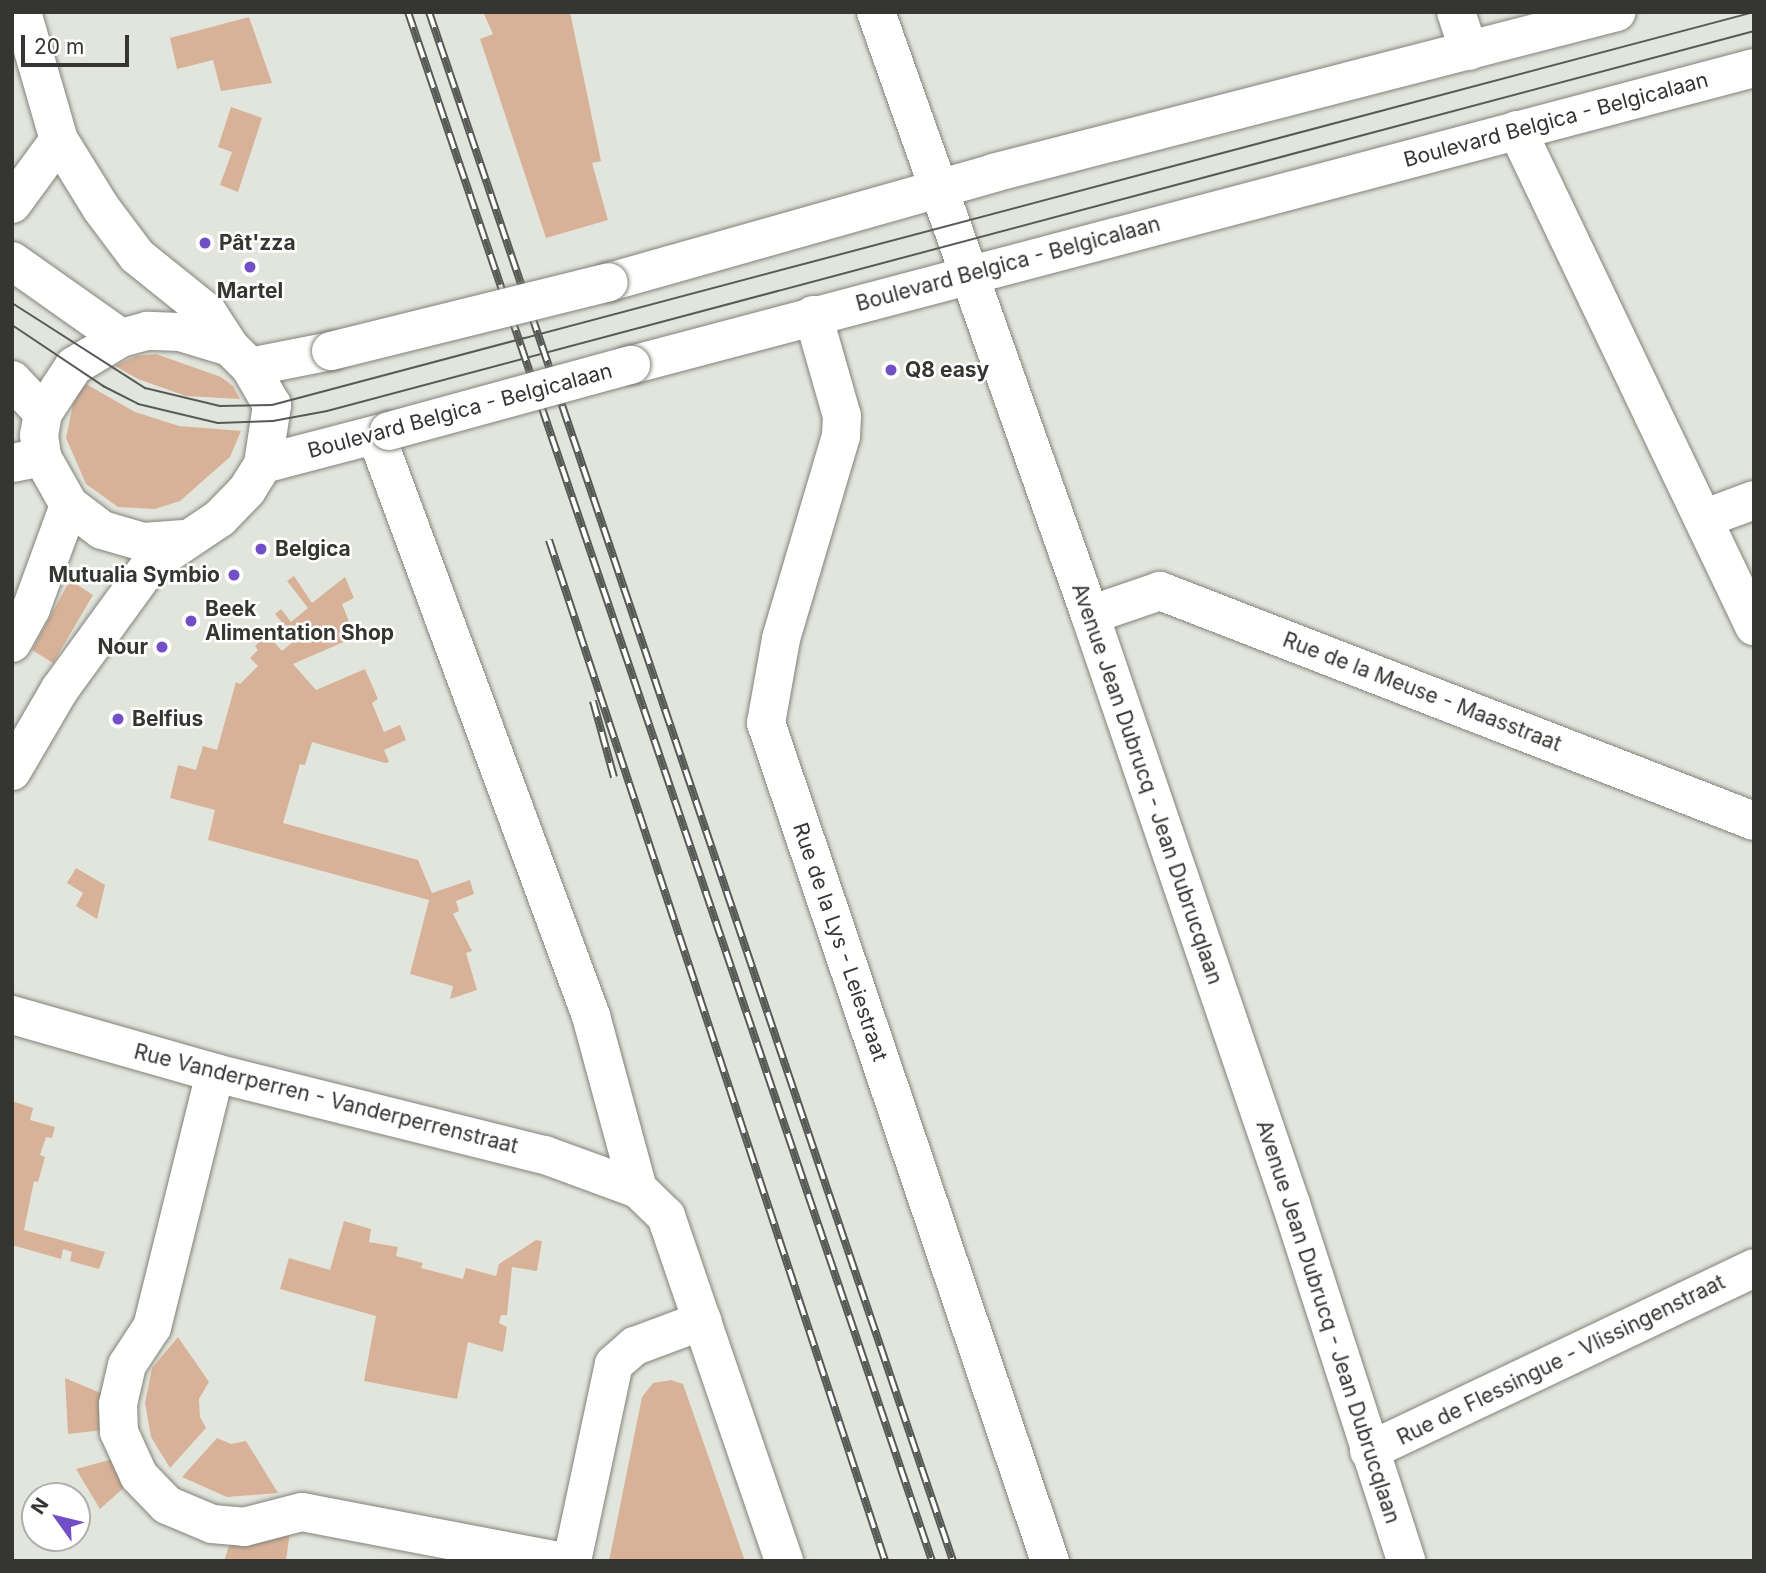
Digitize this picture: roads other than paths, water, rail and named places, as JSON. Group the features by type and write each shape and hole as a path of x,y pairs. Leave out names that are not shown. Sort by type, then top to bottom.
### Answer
{"street":[{"path":"12,771 60,689 150,565 184,539 220,518 247,490 263,464 272,405 208,313 117,234 59,140 22,12"},
{"name":"Avenue Jean Dubrucq - Jean Dubrucqlaan","path":"876,12 1090,615 1291,1204 1368,1451 1406,1561"},
{"path":"1456,12 1469,51"},
{"path":"184,539 143,542 102,530 69,505 27,460 39,435 43,413 74,366 121,338 147,331 180,332 240,357 331,351 609,282 937,188 1616,12"},
{"name":"Boulevard Belgica - Belgicalaan","path":"263,464 967,274 1754,68"},
{"path":"1517,130 1754,626"},
{"path":"12,204 59,140"},
{"path":"12,261 121,338"},
{"name":"Rue de la Lys - Leiestraat","path":"813,315 842,416 829,488 782,639 766,723 1050,1561"},
{"path":"12,380 43,413"},
{"path":"383,433 592,1016 638,1189 666,1216 784,1561"},
{"path":"1703,519 1754,500"},
{"path":"12,643 22,598 69,505"},
{"name":"Rue de la Meuse - Maasstraat","path":"1090,615 1160,591 1754,821"},
{"name":"Rue Vanderperren - Vanderperrenstraat","path":"12,1016 215,1073 545,1156 638,1189"},
{"path":"215,1073 152,1327 127,1365 118,1404 119,1432 139,1476 167,1505 212,1524 244,1527 302,1512 559,1561"},
{"name":"Rue de Flessingue - Vlissingenstraat","path":"1368,1451 1754,1268"},
{"path":"572,1561 614,1364 635,1346 702,1321"}],"tram line":[{"path":"12,303 145,388 220,406 272,405 1754,12"},
{"path":"12,325 103,386 138,404 218,423 273,421 327,411 1754,31"}],"railway":[{"path":"408,12 932,1561"},
{"path":"429,12 953,1561"},
{"path":"549,540 885,1561"},
{"path":"593,701 614,777"}],"place":[{"name":"Pât'zza","path":"205,243"},
{"name":"Martel","path":"250,267"},
{"name":"Q8 easy","path":"891,370"},
{"name":"Belgica","path":"261,549"},
{"name":"Mutualia Symbio","path":"234,575"},
{"name":"Beek Alimentation Shop","path":"191,621"},
{"name":"Nour","path":"162,647"},
{"name":"Belfius","path":"118,719"}]}
